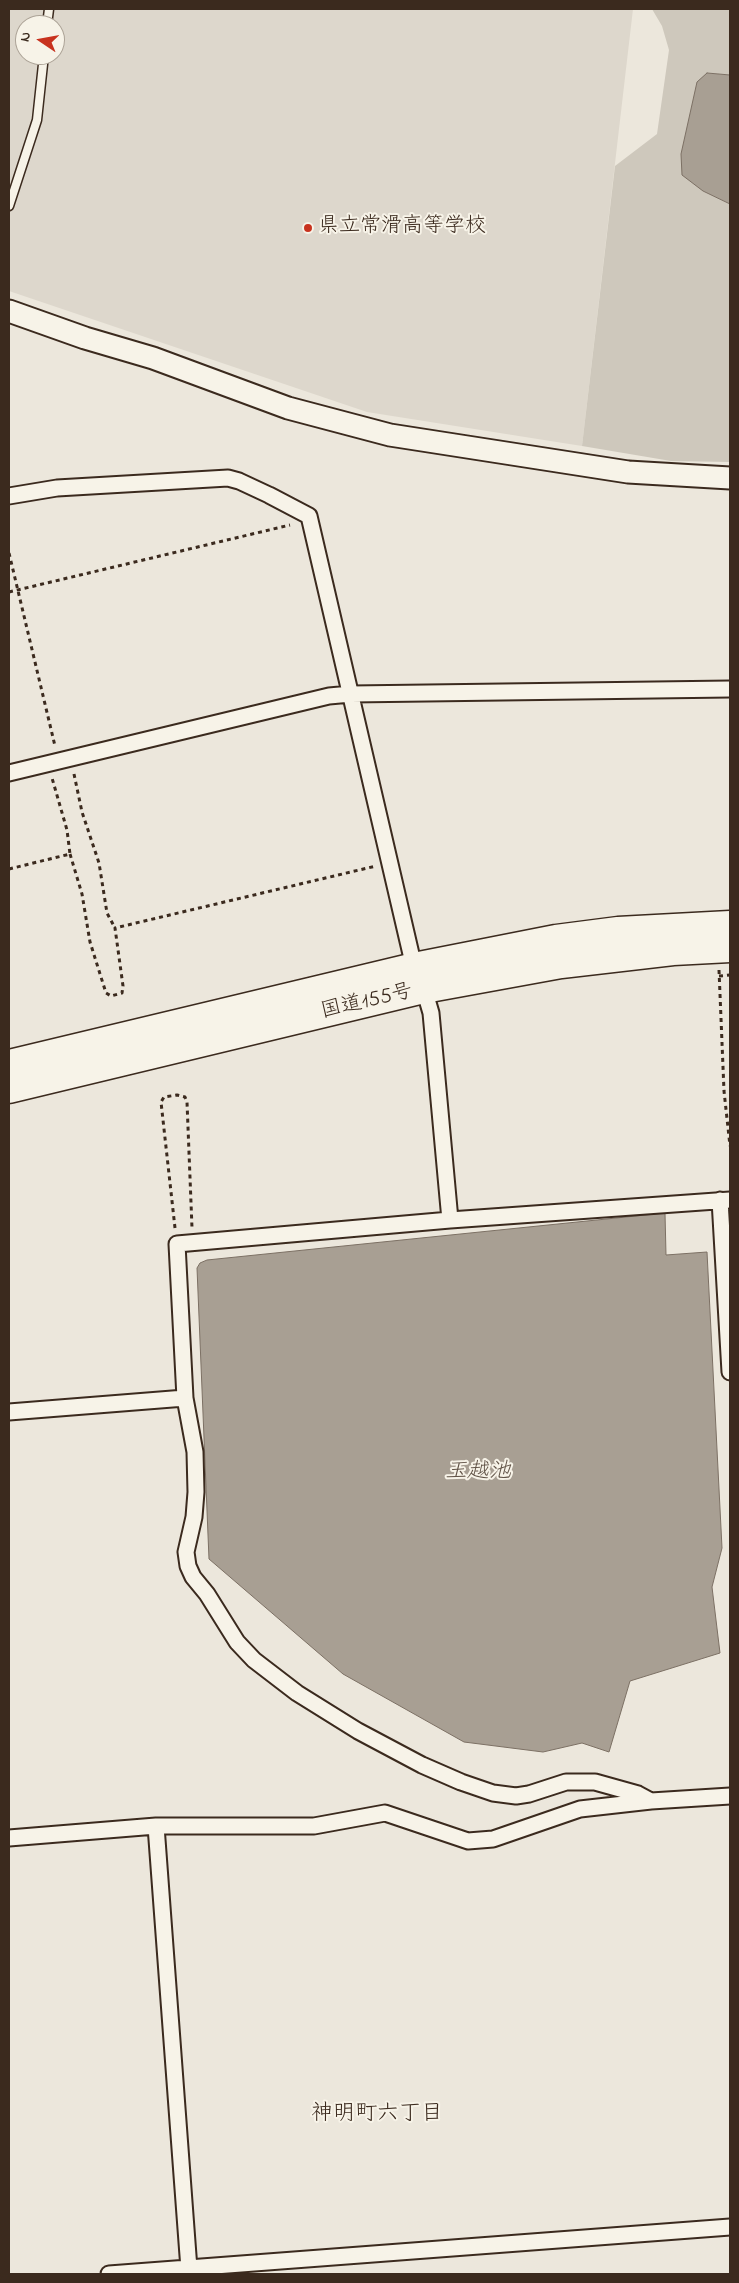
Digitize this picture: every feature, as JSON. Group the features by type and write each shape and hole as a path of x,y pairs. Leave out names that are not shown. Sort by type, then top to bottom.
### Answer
{"highway":[{"name":"国道155号","path":"9,1088 419,978 556,939 618,931 730,925"},
{"name":"国道155号","path":"9,1064 419,978 673,951 724,948"}],"street":[{"path":"9,311 84,338 153,358 288,408 390,435 628,472 730,478"},
{"path":"9,496 57,488 228,478 239,481 309,516 419,978 431,1013 450,1220"},
{"path":"9,773 329,696 351,694 730,689"},
{"path":"651,1801 614,1786 595,1782 566,1782 529,1794 516,1796 493,1793 461,1782 422,1765 358,1731 297,1693 254,1660 237,1642 207,1594 193,1577 188,1566 186,1552 194,1517 196,1492 195,1452 185,1398 177,1244 450,1220 725,1200 730,1372"},
{"path":"9,1412 185,1398"},
{"path":"9,1838 156,1826 314,1826 385,1813 468,1841 493,1839 580,1809 651,1801 730,1796"},
{"path":"156,1826 189,2268"},
{"path":"109,2274 730,2227"}],"lane":[{"path":"9,206 37,120 43,65"}],"path":[{"path":"9,592 311,522"},
{"path":"9,553 59,761 70,854 82,894 90,942 106,993 111,996 122,993 123,986 115,928 105,905 98,863 82,812 59,761"},
{"path":"9,869 70,854"},
{"path":"115,928 391,862"},
{"path":"724,948 719,976 724,1091 730,1146"},
{"path":"719,976 730,975"},
{"path":"177,1244 161,1102 164,1097 178,1095 184,1097 187,1102 193,1242"}],"shaded area":[{"name":"県立常滑高等学校","path":"9,9 633,9 582,446 367,412 9,291"},
{"path":"652,9 730,9 730,75 707,73 703,191 730,204 730,462 671,461 582,446 615,166 657,134 669,50 662,26"}],"water":[{"path":"707,73 730,75 730,204 703,191 682,175 681,154 697,82"},
{"name":"玉越池","path":"665,1213 666,1255 707,1252 722,1548 712,1587 720,1653 630,1681 609,1752 582,1743 543,1752 464,1742 343,1674 209,1559 197,1268 200,1263 207,1260"}],"place":[{"name":"県立常滑高等学校","path":"308,228"}],"district":[{"name":"神明町六丁目","path":"377,2115"}]}
